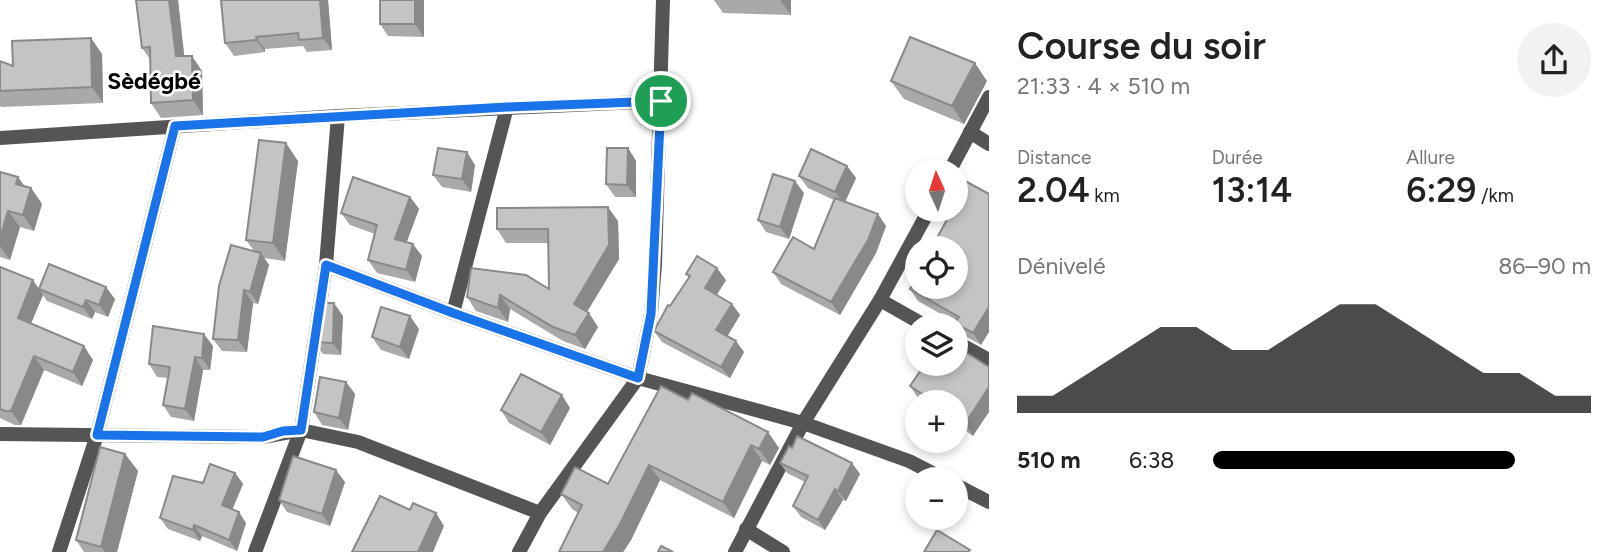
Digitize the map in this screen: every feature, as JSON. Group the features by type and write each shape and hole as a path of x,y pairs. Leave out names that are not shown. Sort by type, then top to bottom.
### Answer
{"street":[{"path":"519,552 540,513 638,378 651,314 663,0"},
{"path":"956,159 989,97"},
{"path":"0,138 338,116 661,101"},
{"path":"453,313 507,107"},
{"path":"256,552 301,430 326,265 338,116"},
{"path":"59,552 97,435 175,126"},
{"path":"971,132 989,144"},
{"path":"735,552 803,423 880,300 922,222"},
{"path":"326,265 638,378 803,423 921,467"},
{"path":"880,300 905,314"},
{"path":"968,349 989,360"},
{"path":"0,434 263,437 283,431 301,430 358,442 540,513"},
{"path":"968,491 989,502"},
{"path":"746,529 783,552"}],"building":[{"path":"136,0 169,0 176,56 192,56 193,100 151,103 150,47 142,48"},
{"path":"221,0 320,0 323,38 299,40 298,33 225,43"},
{"path":"380,0 415,0 415,24 380,24"},
{"path":"910,37 975,63 952,106 891,81"},
{"path":"91,38 92,87 0,91 0,61 13,66 12,41"},
{"path":"259,140 286,143 273,243 246,240"},
{"path":"438,148 467,152 462,179 433,175"},
{"path":"607,148 628,148 627,185 606,184"},
{"path":"811,149 847,166 835,192 799,176"},
{"path":"0,172 18,177 16,184 31,188 23,215 8,211 0,238"},
{"path":"773,174 795,181 780,227 758,220"},
{"path":"353,177 410,197 395,239 413,244 406,270 368,260 377,225 341,213"},
{"path":"968,183 989,194 989,307 973,333 968,330 968,313 952,313 928,299 968,299 968,236 938,236 946,222 968,222"},
{"path":"835,198 878,214 868,240 831,302 773,272 793,237 814,249"},
{"path":"608,207 609,245 574,304 589,313 575,335 553,327 500,295 498,308 467,297 471,268 526,275 549,289 548,229 497,229 497,208"},
{"path":"231,245 261,253 250,292 244,290 238,340 213,339 219,286"},
{"path":"697,256 717,268 705,288 732,304 716,330 736,341 721,367 654,331 668,305 670,306 690,276 686,274"},
{"path":"49,264 106,287 99,305 86,300 83,307 39,289"},
{"path":"0,267 33,280 18,318 84,346 73,372 34,356 11,411 0,409"},
{"path":"320,303 334,303 333,343 314,342"},
{"path":"381,307 410,316 400,347 372,337"},
{"path":"153,326 204,334 202,358 195,357 185,409 163,405 170,367 149,364"},
{"path":"968,354 989,367 989,387 968,419 968,390 916,390 910,386 917,376 968,376"},
{"path":"521,374 562,395 541,432 501,410"},
{"path":"320,377 346,382 339,418 314,412"},
{"path":"661,386 688,400 692,393 768,432 759,449 751,445 723,502 649,465 603,552 559,552 582,505 561,494 575,467 608,484"},
{"path":"797,436 852,463 838,491 835,489 818,520 793,506 808,476 780,463 789,446 792,448"},
{"path":"100,447 125,454 101,547 76,540"},
{"path":"293,456 336,470 322,514 279,500"},
{"path":"210,464 235,473 222,505 239,512 229,540 194,525 193,530 160,518 173,476 203,483"},
{"path":"380,496 410,510 413,503 436,513 418,552 352,552"},
{"path":"937,530 970,550 968,552 924,552"},
{"path":"661,546 673,552 658,552"}],"district":[{"name":"Sèdégbé","path":"154,81"}],"route":[{"path":"661,101 651,314 638,378 326,265 301,430 283,431 263,437 97,435 175,126 661,101"}]}
